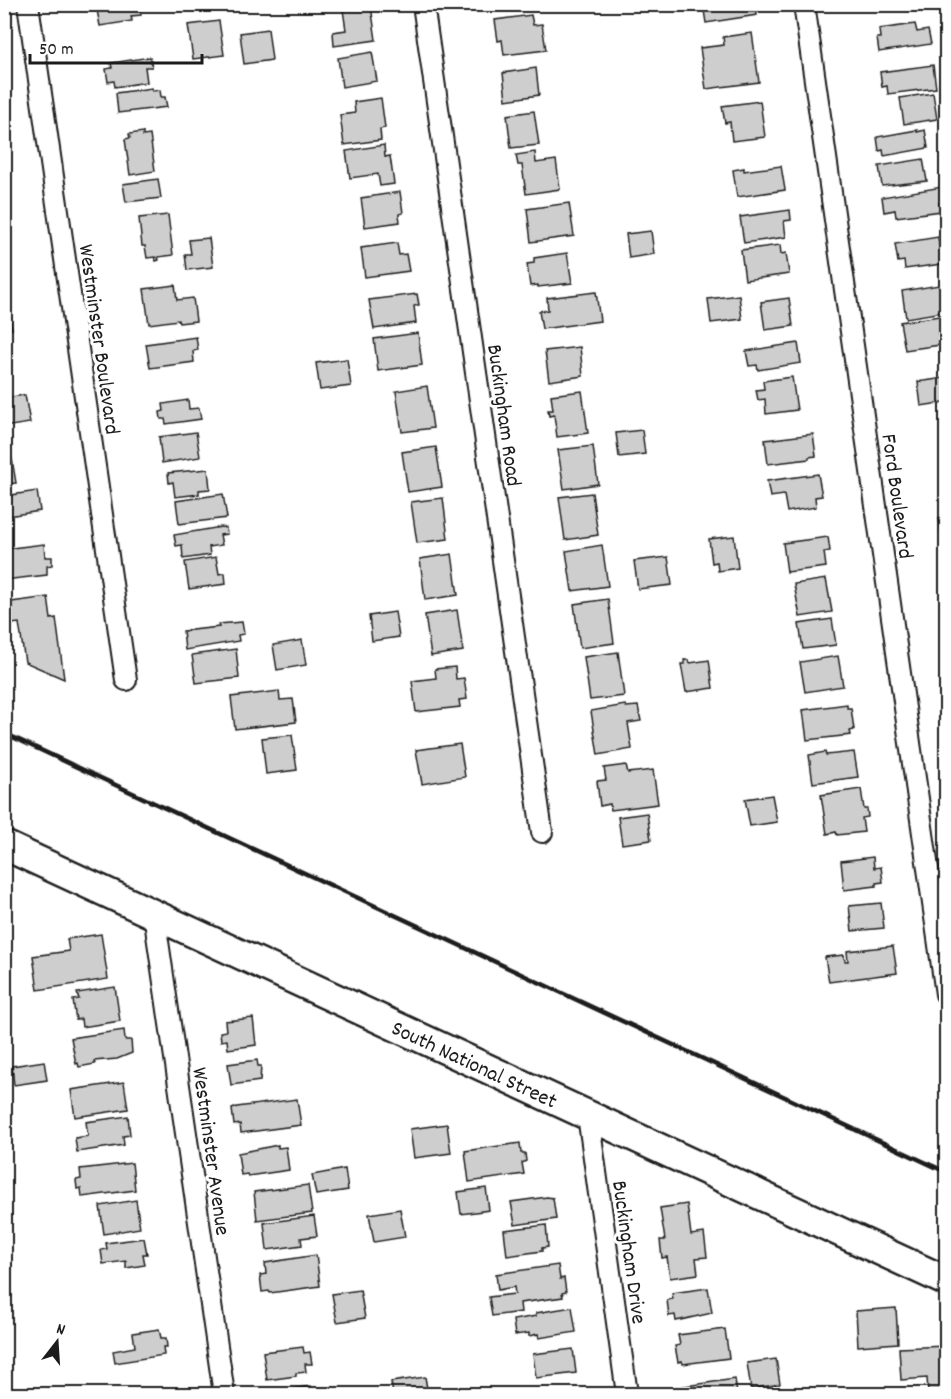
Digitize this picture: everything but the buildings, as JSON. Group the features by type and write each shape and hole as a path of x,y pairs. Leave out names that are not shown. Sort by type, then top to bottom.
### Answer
{"street":[{"name":"Westminster Boulevard","path":"28,4 126,680"},
{"name":"Buckingham Road","path":"423,4 542,832"},
{"name":"Ford Boulevard","path":"804,4 946,994"},
{"name":"South National Street","path":"4,845 946,1281"},
{"name":"Westminster Avenue","path":"154,914 224,1395"},
{"name":"Buckingham Drive","path":"588,1115 627,1395"}],"railway":[{"path":"4,733 946,1172"}]}
